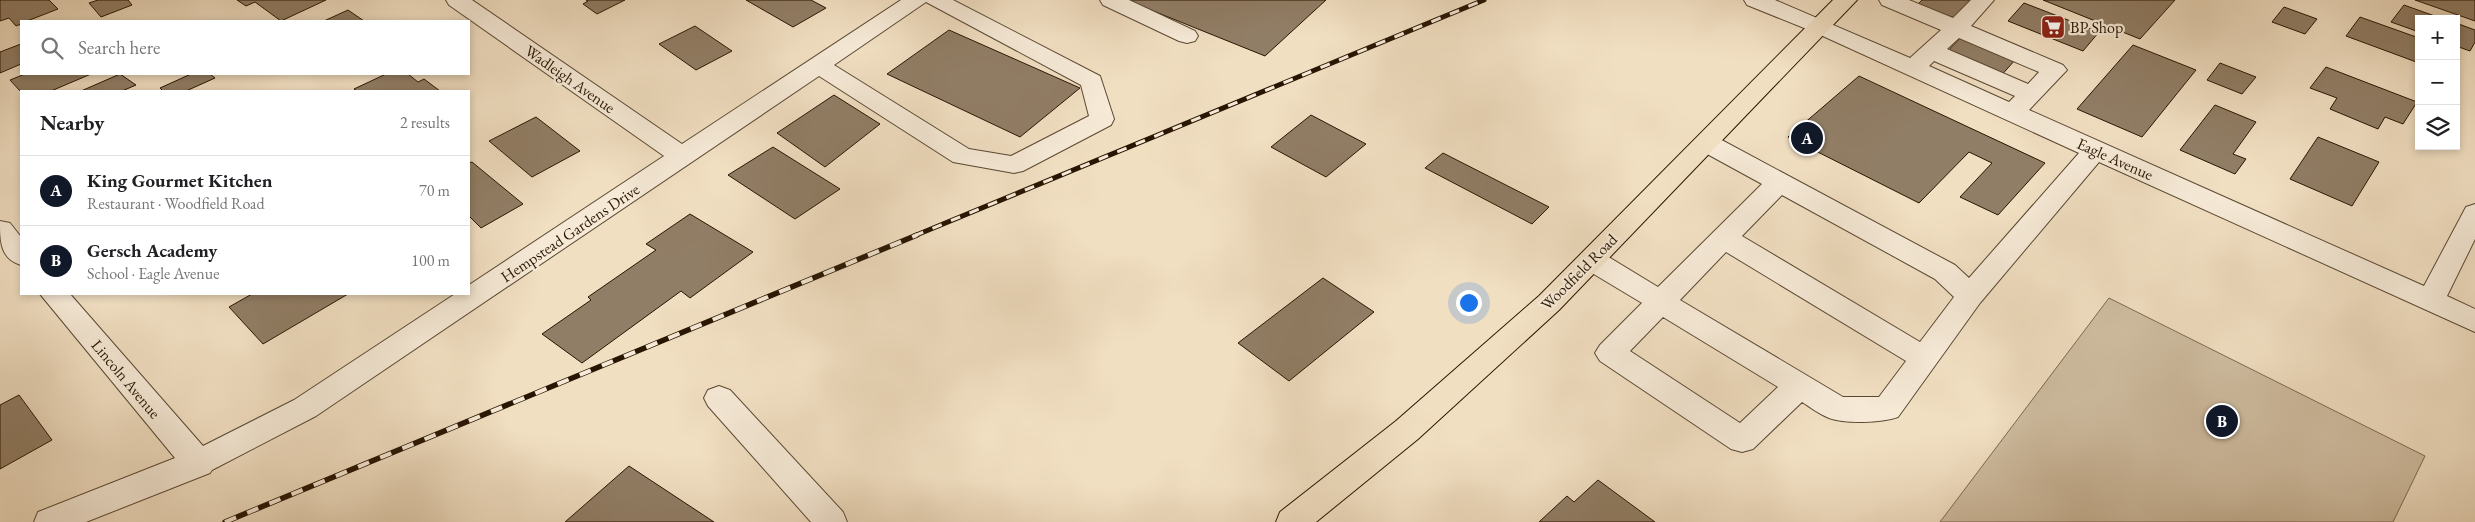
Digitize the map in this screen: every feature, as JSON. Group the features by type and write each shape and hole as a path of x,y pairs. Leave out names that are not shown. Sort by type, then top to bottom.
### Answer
{"main road":[{"name":"Woodfield Road","path":"1292,522 1407,430 1549,303 1822,27 1846,0"}],"street":[{"name":"Wadleigh Avenue","path":"457,0 684,157"},
{"name":"Hempstead Gardens Drive","path":"50,522 198,464 254,437 305,408 684,157 916,0"},
{"path":"819,66 962,156 1014,165 1102,119 1092,82 936,0"},
{"path":"1111,0 1187,36"},
{"name":"Eagle Avenue","path":"1755,0 1822,27 2475,321"},
{"path":"1913,68 1983,0"},
{"path":"1905,3 1956,28 2055,70 2012,113"},
{"path":"1932,51 2031,94"},
{"path":"1707,143 1945,272 1970,296"},
{"path":"1592,260 1838,409 1887,409 1970,296 2095,150"},
{"path":"1779,182 1610,353 1742,440 1800,386"},
{"path":"2430,301 2475,213"},
{"path":"0,230 20,254"},
{"path":"1724,238 1924,358"},
{"name":"Lincoln Avenue","path":"55,295 198,464"},
{"path":"719,398 831,522"}],"shaded area":[{"path":"2109,298 2425,456 2393,522 1940,522"}],"building":[{"path":"0,0 49,0 58,9 30,20 20,20 20,24 16,26 9,18 0,21"},
{"path":"98,0 128,0 132,5 101,17 89,3"},
{"path":"237,0 326,0 283,20 280,20 255,2 246,6"},
{"path":"586,0 625,0 597,14 583,4 588,1"},
{"path":"746,0 811,0 826,8 793,27"},
{"path":"1126,0 1326,0 1265,56"},
{"path":"1922,0 1972,0 1954,18 1918,4"},
{"path":"2043,0 2175,0 2140,39"},
{"path":"2415,0 2475,0 2475,21"},
{"name":"BP Shop","path":"2024,3 2099,32 2083,51 2008,21"},
{"path":"2404,5 2432,15 2415,15 2415,31 2391,22"},
{"path":"2284,7 2317,19 2305,34 2272,22"},
{"path":"348,10 363,20 326,20"},
{"path":"2360,17 2415,37 2415,62 2346,36"},
{"path":"2460,24 2475,30 2475,42 2470,51 2460,47"},
{"path":"695,26 732,51 696,70 659,44"},
{"path":"949,30 1080,88 1020,137 887,74"},
{"path":"1961,37 2015,60 1999,78 1944,55"},
{"path":"20,44 20,64 0,73 0,52"},
{"path":"2133,45 2196,70 2142,137 2077,109"},
{"path":"2220,63 2256,77 2242,94 2207,80"},
{"path":"2326,67 2415,101 2415,105 2403,124 2385,117 2378,129 2330,109 2337,98 2310,88"},
{"path":"22,75 89,75 53,90 20,91 10,80"},
{"path":"118,75 121,75 136,85 124,90 83,90"},
{"path":"189,75 211,75 215,78 188,90 162,90 160,88"},
{"path":"384,75 409,75 418,82 424,79 439,90 356,90 354,89"},
{"path":"1859,76 2045,163 1998,215 1960,197 1992,163 1969,152 1919,203 1788,137"},
{"path":"834,95 880,124 825,167 777,133"},
{"path":"2215,105 2256,122 2233,154 2246,159 2235,174 2180,150"},
{"path":"1311,115 1366,144 1326,177 1271,147"},
{"path":"536,117 580,151 532,177 489,141"},
{"path":"2318,137 2379,162 2352,206 2290,179"},
{"path":"773,147 840,189 795,219 728,175"},
{"path":"1443,153 1549,207 1532,224 1425,168"},
{"path":"472,162 523,204 481,228 470,217 470,163"},
{"path":"690,214 753,252 690,298 681,291 582,363 542,334 591,300 588,297 656,250 646,244"},
{"path":"1323,278 1374,312 1289,381 1238,343"},
{"path":"250,295 346,295 263,344 229,307"},
{"path":"19,395 52,440 0,469 0,405"},
{"path":"629,466 714,522 565,522"},
{"path":"1598,480 1655,522 1539,522 1567,496 1574,502"}],"railway":[{"path":"914,236 1484,0"},
{"path":"225,522 917,235"}],"place":[{"name":"BP Shop","path":"2053,27"},
{"name":"King Gourmet Kitchen","path":"1807,138"},
{"name":"Gersch Academy","path":"2222,421"}]}
